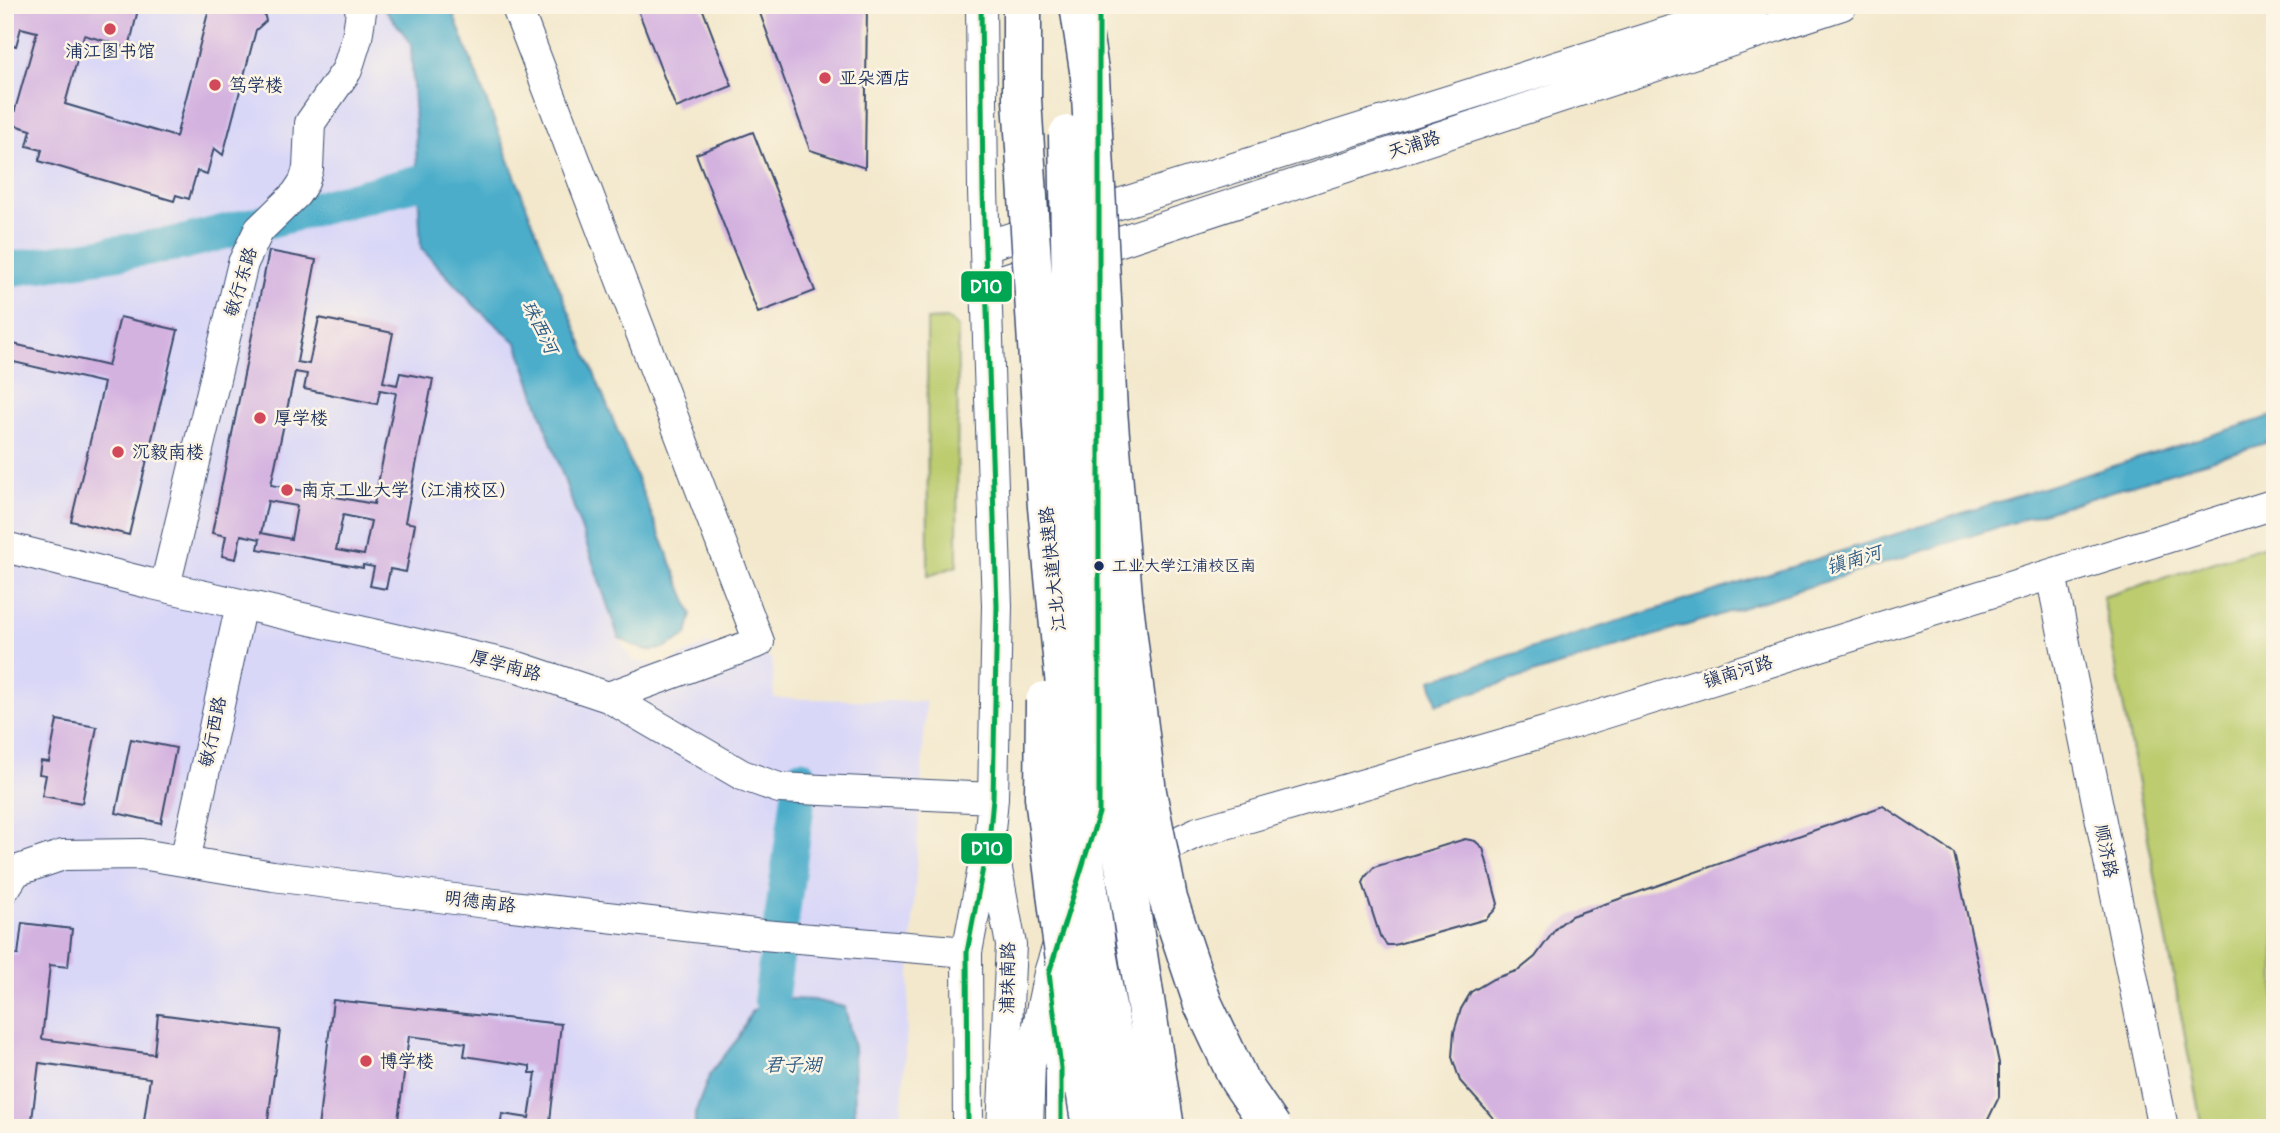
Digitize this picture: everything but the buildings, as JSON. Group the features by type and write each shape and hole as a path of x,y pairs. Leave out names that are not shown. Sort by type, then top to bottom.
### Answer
{"highway":[{"name":"江北大道快速路","path":"1023,5 1022,99 1047,507 1075,785 1093,924 1129,1128"},
{"name":"江北大道快速路","path":"1064,5 1072,338 1102,723 1165,1128"},
{"path":"1079,5 1090,77 1108,411 1124,596 1146,792 1168,899 1203,1004 1239,1080 1272,1128"},
{"path":"1047,507 1044,797 1061,933 1091,1128"}],"street":[{"name":"敏行东路","path":"165,586 243,263 259,230 296,194 304,182 308,169 310,123 347,70 362,12 359,5"},
{"path":"516,5 759,642 608,697"},
{"name":"浦珠南路","path":"968,1128 967,952 990,831 993,797 997,606 986,285 981,5"},
{"name":"浦珠南路","path":"1028,1128 1030,1063 1049,973 1099,813 1099,5"},
{"path":"985,246 1754,5"},
{"name":"天浦路","path":"986,285 1842,5"},
{"name":"镇南河路","path":"1075,889 1198,832 1555,729 2275,505"},
{"name":"厚学南路","path":"5,547 518,667 608,697 742,775 779,788 993,797"},
{"name":"顺济路","path":"2051,574 2163,1128"},
{"name":"敏行西路","path":"185,861 241,604"},
{"path":"1099,813 1198,832"},
{"name":"浦珠南路","path":"990,831 1011,945 1002,1128"},
{"name":"明德南路","path":"5,888 16,871 63,855 141,854 300,879 763,935 967,952"},
{"name":"浦珠南路","path":"1049,973 1061,1068 1061,1128"}],"shaded area":[{"name":"南京工业大学（江浦校区）","path":"5,5 382,5 411,43 421,248 476,307 517,343 619,638 633,661 664,665 708,643 772,658 774,698 926,702 901,1128 5,1128"}],"green space":[{"path":"948,319 958,327 957,566 928,576 927,320"},
{"path":"2275,543 2275,1128 2202,1128 2103,597"}],"water":[{"name":"珠西河","path":"382,5 450,5 533,223 692,614 687,635 668,646 646,650 619,638 517,343 476,307 421,248 411,43"},
{"name":"镇南河","path":"2275,415 2275,440 1437,704 1431,680"},
{"name":"君子湖","path":"771,998 813,1000 845,1007 854,1048 855,1128 695,1128 695,1113 710,1074 739,1037 751,1012"}],"waterway":[{"path":"5,270 181,243 463,171"},
{"path":"5,608 10,609"},
{"path":"771,998 801,777"}],"transit line":[{"name":"D10","path":"968,1128 967,952 990,831 993,798 997,606 983,191 981,5"},
{"name":"D10","path":"1061,1128 1061,1068 1049,973 1099,813 1099,5"}],"place":[{"name":"浦江图书馆","path":"110,29"},
{"name":"亚朵酒店","path":"825,78"},
{"name":"笃学楼","path":"215,85"},
{"name":"厚学楼","path":"260,418"},
{"name":"沉毅南楼","path":"118,452"},
{"name":"南京工业大学（江浦校区）","path":"287,490"},
{"name":"工业大学江浦校区南","path":"1099,566"},
{"name":"博学楼","path":"366,1061"}]}
